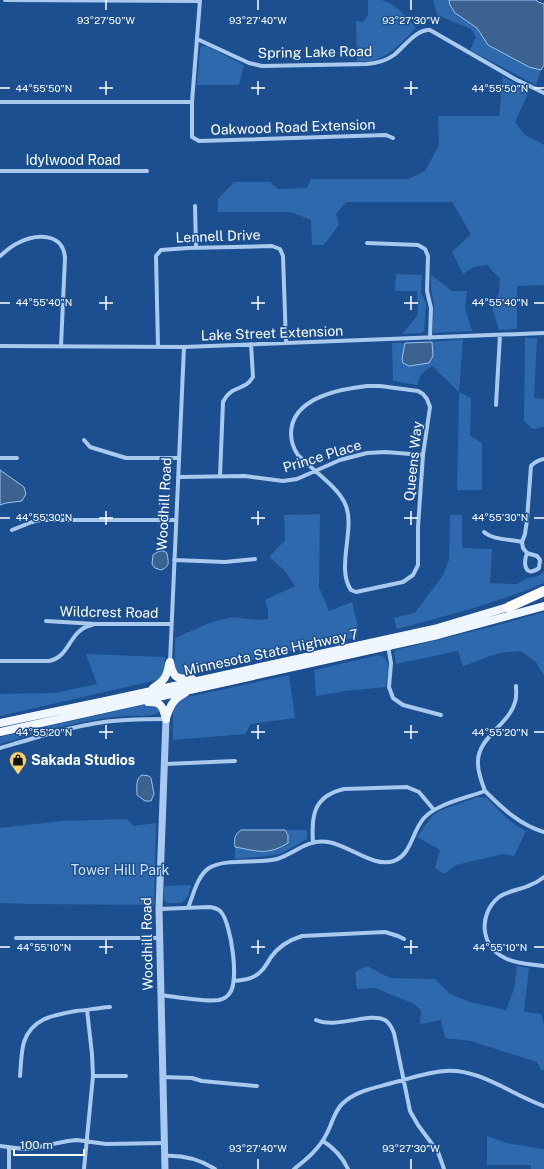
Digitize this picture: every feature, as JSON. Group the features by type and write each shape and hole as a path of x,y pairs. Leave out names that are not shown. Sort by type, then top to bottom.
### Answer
{"highway":[{"path":"509,607 544,591"}],"main road":[{"name":"Minnesota State Highway 7","path":"0,732 129,703 197,685 434,629 544,595"},
{"name":"Minnesota State Highway 7","path":"0,723 150,691 197,685 388,646 465,628 544,606"},
{"path":"166,719 173,700 197,685 196,679 181,678 176,676 172,671 170,662"},
{"path":"150,691 165,679 168,674 170,662"},
{"path":"129,703 155,702 163,709 166,719"}],"street":[{"path":"0,102 192,102 200,1 5,0"},
{"name":"Spring Lake Road","path":"197,39 249,63 262,66 374,64 387,59 398,52 419,32 425,29 430,30 515,79 544,92"},
{"name":"Oakwood Road Extension","path":"192,102 192,137 199,140 386,135 394,138"},
{"name":"Idylwood Road","path":"0,171 147,171"},
{"path":"195,206 196,248"},
{"path":"0,256 16,244 35,238 50,238 60,243 63,248 65,258 61,346"},
{"path":"367,243 418,245 425,249 428,256 427,291 431,308 430,338"},
{"name":"Lennell Drive","path":"158,347 156,256 161,250 165,249 196,248 272,246 280,249 283,256 286,343"},
{"name":"Lake Street Extension","path":"0,346 184,347 544,333"},
{"path":"496,405 500,335"},
{"path":"220,476 223,402 229,393 246,385 253,377 251,344"},
{"name":"Woodhill Road","path":"170,662 184,347"},
{"name":"Queens Way","path":"380,386 413,390 423,394 430,407 423,455 418,527 418,561 415,572 407,581 400,584 359,592 353,591 348,586 346,579 348,520 346,505 338,494 297,454 292,443 291,430 295,416 305,405 329,394 354,387 380,386"},
{"path":"84,440 90,447 126,458 179,458"},
{"name":"Prince Place","path":"179,477 251,476 283,481 297,479 351,457 367,453 385,452 423,455"},
{"path":"0,458 17,458"},
{"path":"527,553 524,566 531,572 536,571 539,568 540,560 537,556 527,553 523,548 522,542 527,520 531,466 534,463 544,459"},
{"path":"12,530 40,520 176,520"},
{"path":"484,532 494,538 511,539 522,542"},
{"path":"174,560 225,562 255,559"},
{"name":"Wildcrest Road","path":"46,621 96,624 171,624"},
{"path":"0,661 55,660 65,652 77,632 82,628 96,624"},
{"path":"388,646 391,663 389,686 393,698 402,705 440,715"},
{"path":"516,686 514,706 483,744 478,757 479,771 485,791 514,818 524,824 544,832"},
{"path":"0,748 60,730 92,724 119,720 166,719"},
{"name":"Woodhill Road","path":"165,1169 158,909 166,719"},
{"path":"165,764 235,761"},
{"path":"313,842 312,820 317,807 330,794 344,789 407,787 419,792 434,810"},
{"path":"188,908 202,874 208,869 221,864 277,859 313,842 335,843 380,862 394,860 406,852 420,824 425,817 434,810 485,791"},
{"path":"544,877 528,886 501,896 489,908 484,924 488,941 498,954 514,961 544,966"},
{"path":"158,909 214,908 222,912 231,937 234,981 234,988 220,1000 160,995"},
{"path":"234,981 254,977 260,972 276,950 293,939 302,936 385,932 404,939"},
{"path":"16,938 159,938"},
{"path":"20,1076 24,1043 27,1034 32,1027 47,1017 110,1007"},
{"path":"84,1169 93,1076 87,1010"},
{"path":"316,1020 327,1023 375,1018 385,1020 390,1023 394,1033 410,1111 418,1125 438,1152 444,1169"},
{"path":"294,1169 306,1160 323,1141 336,1110 344,1102 364,1090 403,1080 444,1071 468,1072 544,1106"},
{"path":"93,1076 126,1076"},
{"path":"162,1077 192,1078 202,1081 257,1086"},
{"path":"0,1146 33,1148 68,1140 106,1144 164,1142"},
{"path":"323,1141 341,1156 348,1169"},
{"path":"9,1147 9,1169"},
{"path":"164,1156 180,1156 195,1159 215,1169"}],"green space":[{"path":"368,0 381,0 392,4 401,11 416,28 398,46 382,57 374,61 357,62 356,21 363,22 368,15"},
{"path":"433,0 449,0 455,13 477,28 488,45 529,67 541,70 536,85 470,50 476,37 471,29 437,15"},
{"path":"202,46 206,46 244,65 239,85 197,85 200,48"},
{"path":"503,77 529,91 515,122 524,134 544,145 544,285 517,286 517,329 499,330 491,304 499,293 500,279 487,265 474,267 463,274 452,252 471,234 452,202 346,202 336,214 339,225 324,245 312,245 311,220 291,212 218,212 218,199 234,182 270,182 278,189 307,188 311,179 408,179 425,171 439,145 438,116 499,116"},
{"path":"396,274 422,275 421,293 426,303 424,331 422,333 402,334 418,315 417,291 395,291"},
{"path":"431,275 452,291 467,291 465,308 472,331 434,333 434,304 431,289"},
{"path":"525,338 537,338 534,398 544,399 544,427 533,429 524,421"},
{"path":"463,339 459,392 432,366 421,374 417,385 393,381 392,343 405,343 402,359 409,366 429,363 433,353 432,342"},
{"path":"459,392 471,398 470,436 482,443 482,490 457,490"},
{"path":"320,514 319,587 329,611 352,602 358,627 357,637 184,675 178,673 175,669 175,638 221,619 268,619 268,610 265,600 295,586 284,570 269,557 285,540 284,515"},
{"path":"450,515 462,515 462,548 492,549 490,583 517,584 527,578 540,575 544,571 544,583 490,603 397,629 394,618 415,613 443,575 449,560"},
{"path":"544,612 544,676 536,662 521,651 499,653 463,666 458,651 396,664 394,652 396,650"},
{"path":"86,654 165,657 163,675 157,680 0,716 0,694 54,693 97,684"},
{"path":"379,655 386,660 388,668 386,687 345,691 316,696 314,670"},
{"path":"289,675 295,718 251,724 245,734 173,740 173,709 175,704 183,698"},
{"path":"148,704 155,705 159,712 148,716 110,718 78,723 0,744 0,737"},
{"path":"478,797 487,798 500,812 526,831 514,856 503,854 456,865 444,874 435,868 440,850 417,837 433,815 441,810"},
{"name":"Tower Hill Park","path":"127,819 134,826 156,823 154,905 0,903 0,828 61,821"},
{"path":"285,830 307,830 307,839 280,854 235,859 235,847 267,852 287,832"},
{"path":"191,885 188,896 182,903 166,903 164,900 164,886"},
{"path":"367,966 390,978 435,979 450,994 470,1002 506,1010 514,989 517,966 529,968 524,1012 541,1014 544,1025 544,1071 541,1070 537,1062 471,1041 445,1038 441,1020 420,1024 421,1010 414,1004 375,988 357,989 355,972"},
{"path":"487,1136 507,1143 544,1149 544,1169 531,1169 531,1165 487,1165"}],"shaded area":[{"path":"449,0 536,0 544,4 544,65 541,70 529,67 488,45 477,28 455,13"},
{"path":"432,342 433,356 429,363 409,366 403,363 402,359 405,343"},
{"path":"0,470 24,487 26,494 22,501 0,505"},
{"path":"159,551 164,551 167,553 168,561 168,565 161,570 155,568 152,564 153,555"},
{"path":"142,775 149,776 151,778 154,794 151,801 145,801 137,795 137,781"},
{"path":"241,830 285,830 288,835 288,843 274,850 268,851 256,851 235,847 235,837"}],"place":[{"name":"Sakada Studios","path":"18,775"}]}
